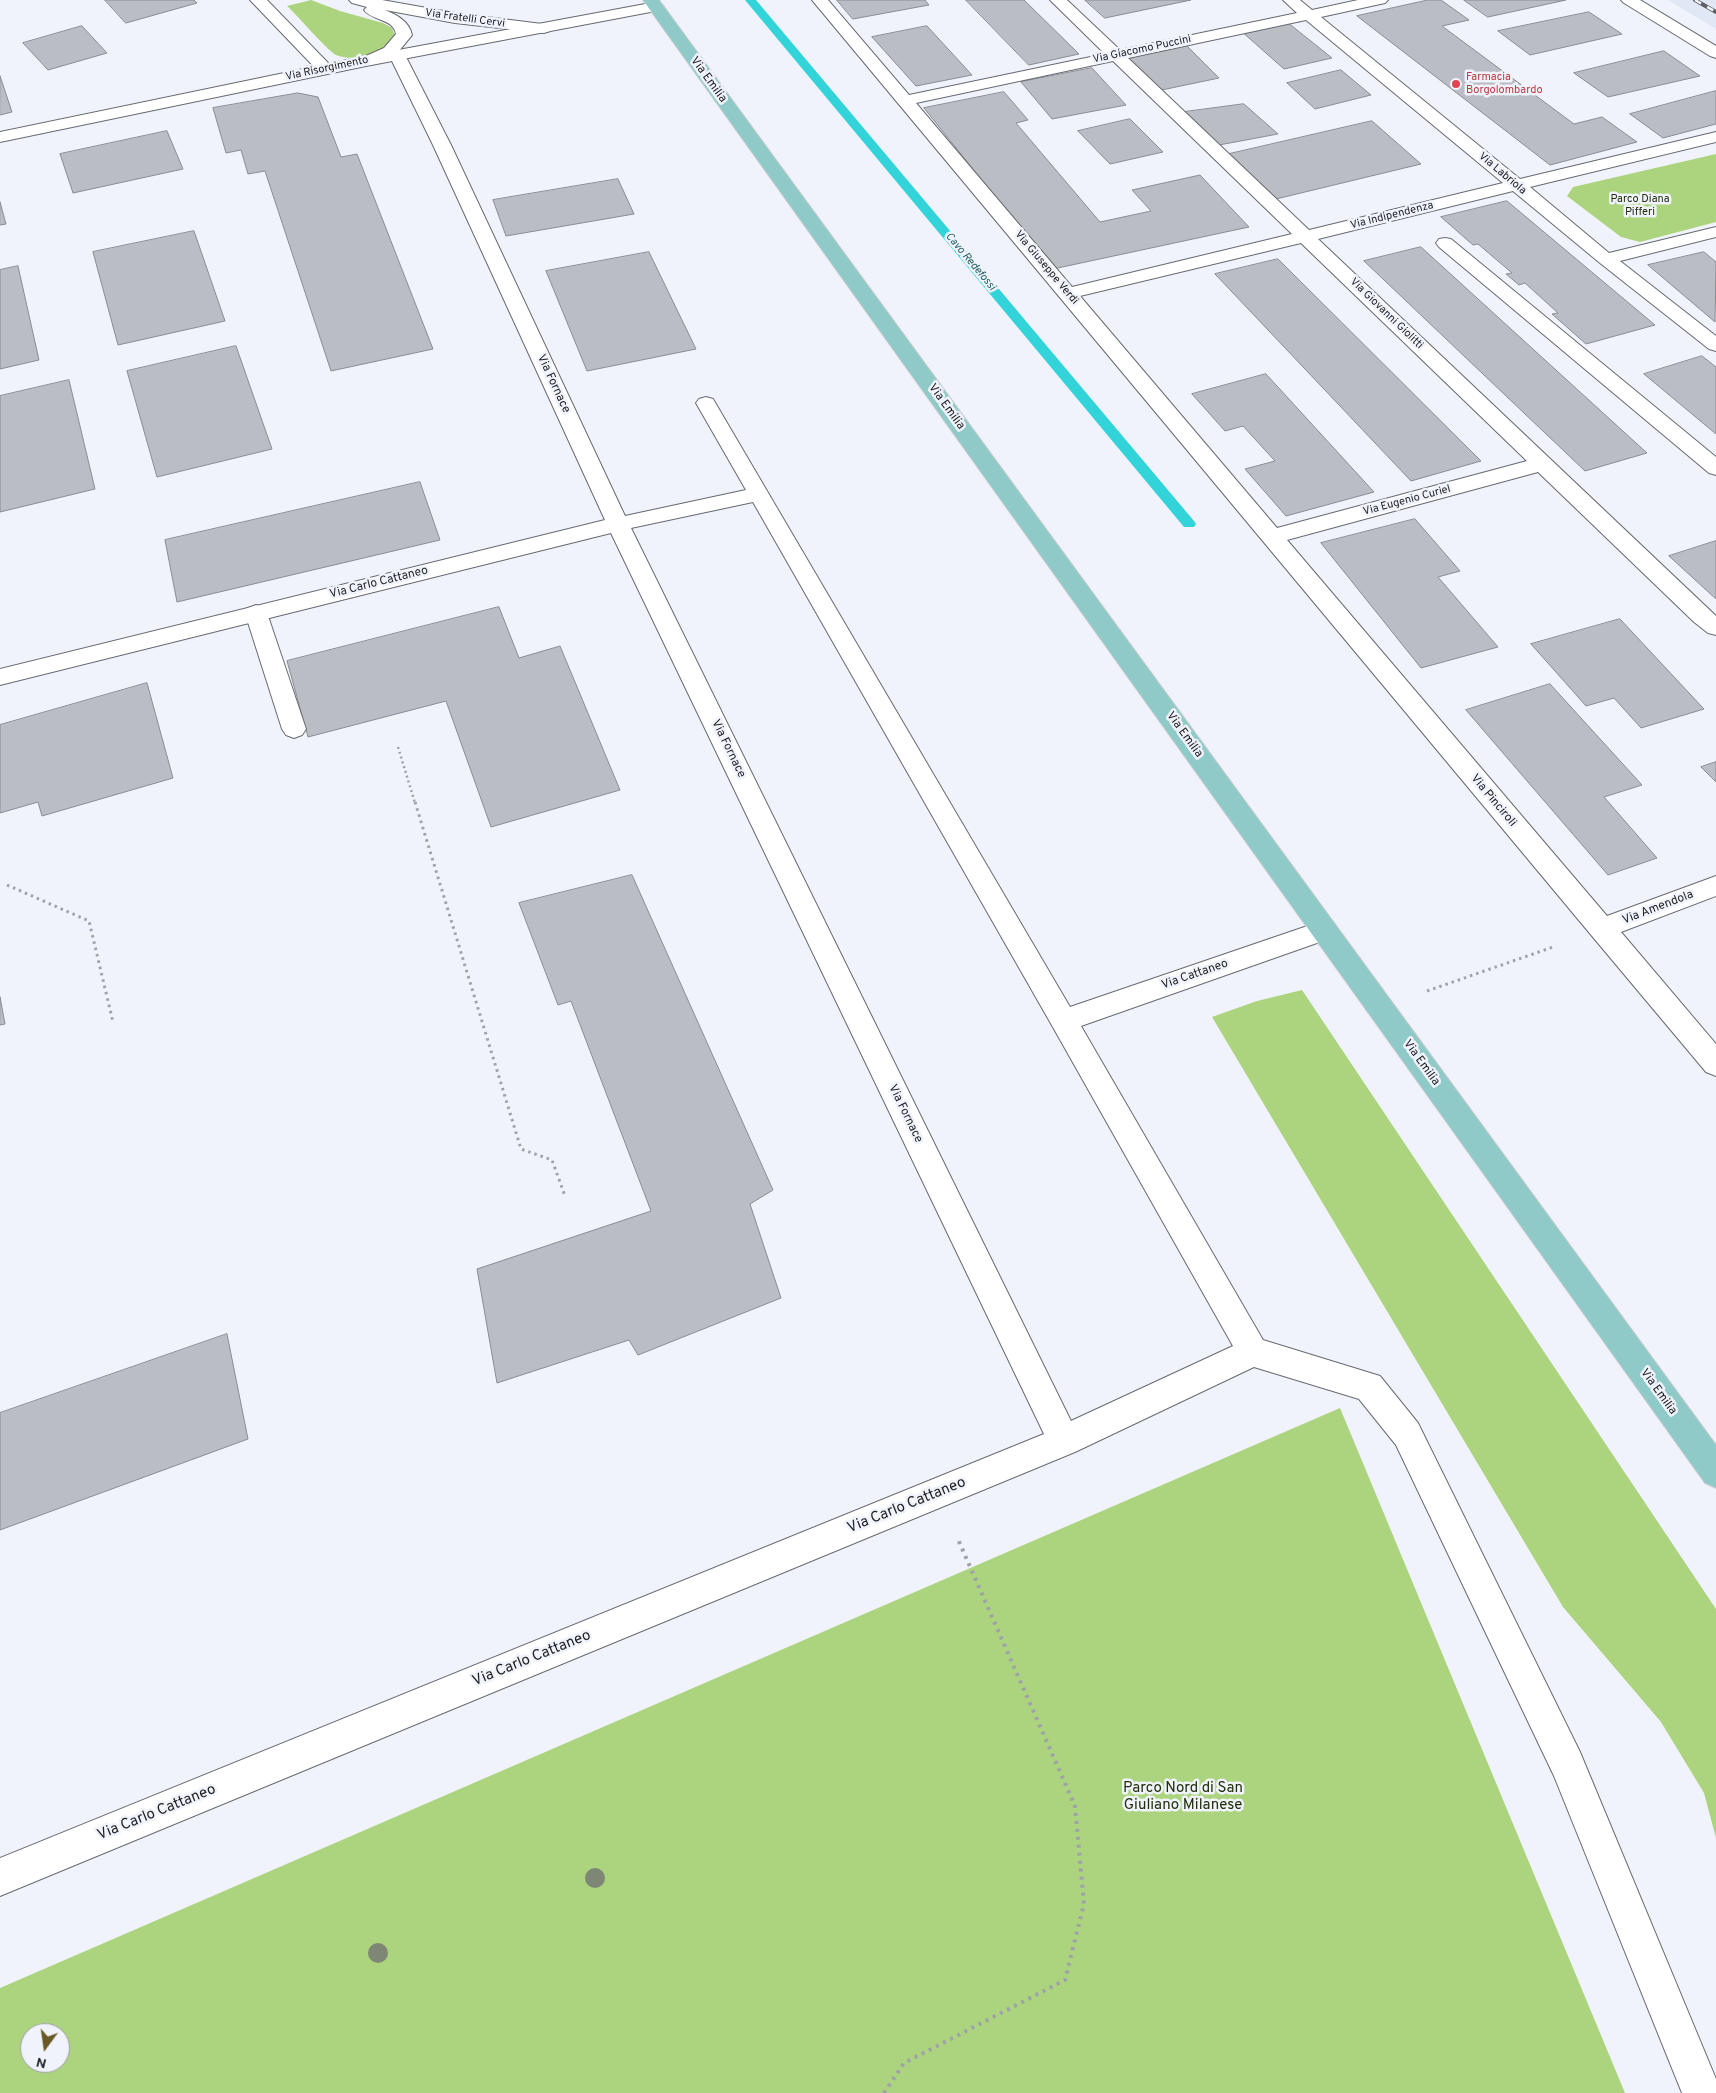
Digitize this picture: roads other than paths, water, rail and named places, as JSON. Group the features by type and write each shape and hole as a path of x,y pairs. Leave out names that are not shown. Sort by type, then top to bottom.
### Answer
{"main road":[{"name":"Via Emilia","path":"653,4 1326,930 1716,1472"}],"street":[{"path":"258,0 326,70"},
{"path":"352,0 392,19 404,30 404,35 400,42 390,51 366,61"},
{"name":"Via Fratelli Cervi","path":"357,0 455,18 544,28"},
{"name":"Via Giuseppe Verdi","path":"820,0 1271,537"},
{"name":"Via Giovanni Giolitti","path":"1058,0 1702,618 1716,627"},
{"name":"Via Labriola","path":"1291,0 1516,186 1716,345"},
{"name":"Via Giacomo Puccini","path":"904,101 1380,0"},
{"path":"1629,0 1716,53"},
{"name":"Via Risorgimento","path":"0,137 366,61 544,28 653,4"},
{"name":"Via Fornace","path":"397,55 442,145 618,524 1064,1441"},
{"name":"Via Indipendenza","path":"1067,294 1716,137"},
{"path":"1606,259 1716,232"},
{"path":"1445,243 1716,468"},
{"path":"706,403 1064,1021 1253,1352 1369,1387 1408,1434 1567,1765 1702,2093"},
{"name":"Via Eugenio Curiel","path":"1271,537 1542,464"},
{"name":"Via Carlo Cattaneo","path":"0,677 618,524 758,494"},
{"name":"Via Pinciroli","path":"1271,537 1716,1064"},
{"path":"256,613 294,729"},
{"name":"Via Amendola","path":"1601,930 1716,886"},
{"name":"Via Cattaneo","path":"1064,1021 1326,930"},
{"name":"Via Carlo Cattaneo","path":"0,1877 1064,1441 1253,1352"}],"waterway":[{"name":"Cavo Redefossi","path":"750,0 1189,524"}],"railway":[{"path":"1695,0 1716,12"}],"place":[{"name":"Farmacia Borgolombardo","path":"1456,84"}],"park label":[{"name":"Parco Diana Pifferi","path":"1640,206"},
{"name":"Parco Nord di San Giuliano Milanese","path":"1183,1798"}]}
